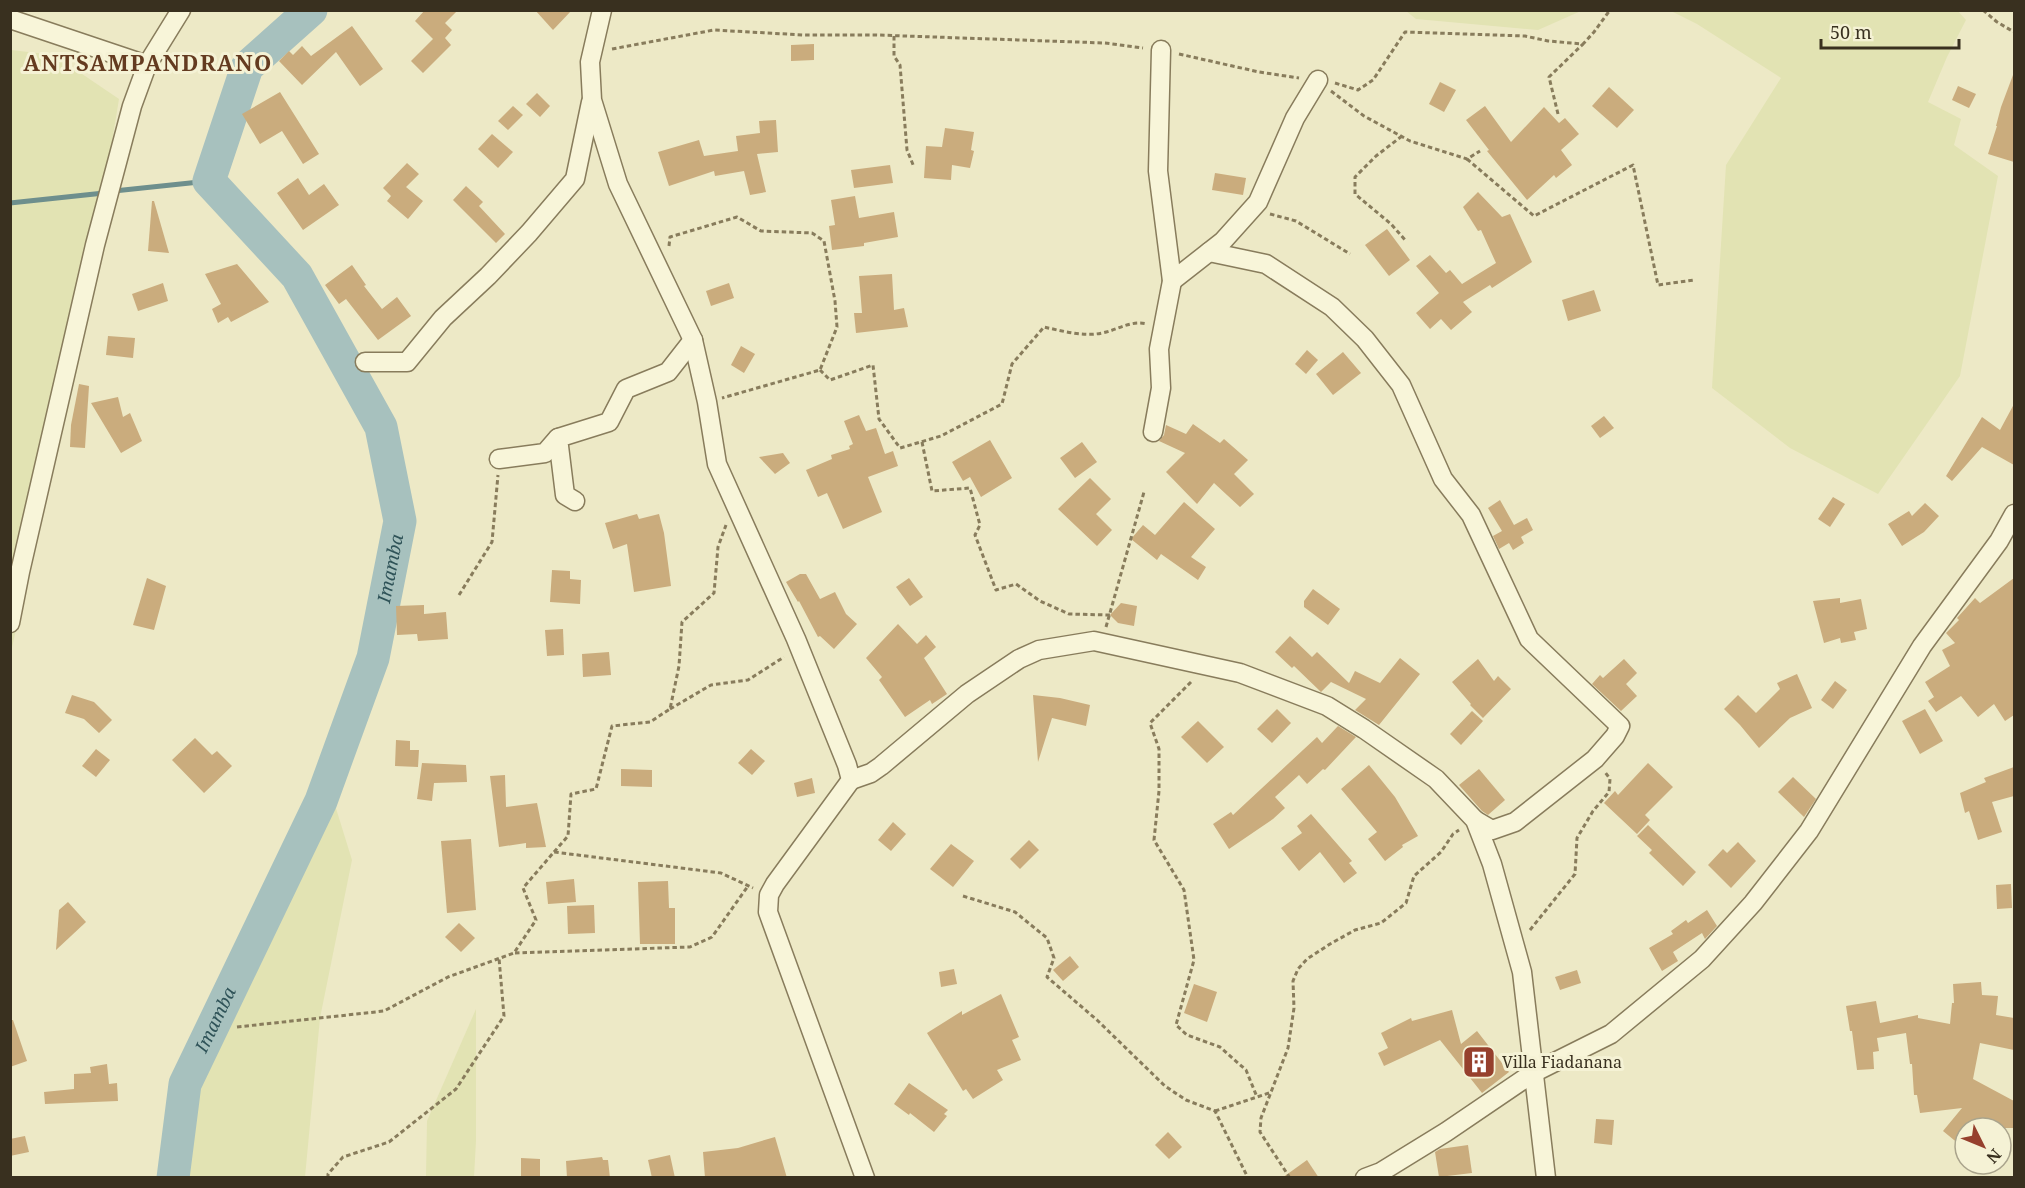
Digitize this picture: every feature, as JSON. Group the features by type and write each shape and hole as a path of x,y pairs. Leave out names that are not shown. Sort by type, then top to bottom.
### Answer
{"street":[{"path":"10,622 95,245 132,106 147,64 181,10"},
{"path":"602,10 590,62 592,100 618,184 693,340 707,402 717,464 799,647 851,780"},
{"path":"10,19 147,64"},
{"path":"1153,432 1161,388 1160,349 1172,281 1158,171 1161,50"},
{"path":"1172,281 1222,241 1258,202 1295,118 1318,80"},
{"path":"365,362 406,362 443,318 529,233 575,178 592,100"},
{"path":"865,1178 768,912 769,895 851,780 871,773 967,694 1019,659 1039,650 1094,641 1240,673 1327,706 1364,729 1436,779 1475,820 1492,830 1515,822 1595,759 1615,736 1620,726 1529,639 1471,515 1443,479 1401,385 1365,339 1332,307 1266,264 1209,252"},
{"path":"499,459 545,453 558,438 609,422 626,389 668,372 693,340"},
{"path":"558,438 565,495 575,501"},
{"path":"1365,1178 1381,1172 1437,1138 1533,1072 1611,1035 1702,959 1753,903 1809,831 1922,646 1999,541 2014,514"},
{"path":"1475,820 1492,864 1522,972 1546,1178"}],"path":[{"path":"1558,114 1549,77 1594,32 1610,10"},
{"path":"1983,10 2014,32"},
{"path":"592,52 714,30 804,35 1105,43 1161,50 1259,72 1330,82 1358,90 1373,80 1404,32 1525,36 1548,41 1583,44"},
{"path":"894,36 894,56 900,65 907,150 914,167"},
{"path":"1318,80 1364,116 1410,141 1467,159 1534,216 1633,165 1658,285 1694,280"},
{"path":"1402,136 1376,156 1355,177 1355,194 1391,224 1406,241"},
{"path":"1467,159 1480,151"},
{"path":"1251,210 1296,221 1350,254"},
{"path":"668,247 670,237 737,217 761,231 812,232 824,241 835,301 837,327 820,370"},
{"path":"820,370 830,380 873,365 879,419 900,448 941,436 1002,404 1012,364 1044,327 1100,334 1136,321 1163,327"},
{"path":"707,402 820,370"},
{"path":"922,442 932,491 970,488 980,525 975,534 996,590 1016,584 1040,601 1069,614 1110,615"},
{"path":"459,595 492,542 499,459"},
{"path":"1102,643 1144,492"},
{"path":"670,709 679,666 682,622 714,593 718,548 734,501"},
{"path":"514,953 536,920 523,888 568,836 571,794 596,789 612,726 650,722 711,685 748,680 799,647"},
{"path":"1207,666 1150,723 1159,749 1159,791 1154,840 1184,890 1194,960 1176,1025 1187,1035 1220,1047 1246,1070 1257,1097"},
{"path":"1516,948 1575,874 1577,838 1593,811 1609,792 1610,779 1595,759"},
{"path":"1290,1178 1260,1132 1261,1118 1288,1048 1294,1008 1293,981 1298,969 1307,959 1330,944 1355,930 1381,923 1406,903 1414,876 1441,852 1453,834 1475,820"},
{"path":"554,852 721,873 769,895"},
{"path":"237,1027 384,1011 447,977 514,953 690,947 712,937 748,886"},
{"path":"963,896 1015,912 1047,939 1054,958 1047,977 1165,1086 1186,1100 1215,1111 1272,1092"},
{"path":"328,1178 328,1174 343,1157 389,1142 456,1089 504,1016 499,958"},
{"path":"1215,1111 1248,1178"}],"green space":[{"path":"1957,10 1966,20 1928,102 1961,119 1954,145 1998,176 1960,376 1878,494 1790,448 1712,388 1726,165 1781,78 1697,24 1671,11"},
{"path":"1406,11 1581,11 1538,30 1416,19"},
{"path":"11,50 54,55 119,99 95,245 36,540 11,652"},
{"path":"330,789 352,860 320,1018 305,1177 170,1177 188,1069 251,923"},
{"path":"476,1009 474,1177 422,1177 426,1176 427,1121"}],"building":[{"path":"425,10 458,10 445,23 452,30 445,38 451,45 423,73 411,61 433,39 415,21"},
{"path":"535,10 572,10 553,30"},
{"path":"352,26 383,69 360,86 336,52 302,85 279,61 289,51 293,55 302,46 311,56"},
{"path":"814,44 814,60 791,61 791,45"},
{"path":"2014,75 2014,162 1988,154"},
{"path":"1440,82 1456,90 1444,112 1429,104"},
{"path":"1958,86 1976,94 1969,108 1952,100"},
{"path":"1609,87 1634,110 1617,128 1592,106"},
{"path":"280,92 319,154 303,164 282,131 260,144 242,114"},
{"path":"537,93 550,106 540,117 526,104"},
{"path":"513,106 523,115 508,130 498,121"},
{"path":"1485,106 1511,142 1544,107 1559,123 1565,118 1579,134 1561,150 1572,165 1556,178 1554,175 1527,200 1487,151 1489,150 1466,120"},
{"path":"776,120 778,152 757,154 766,192 750,195 744,171 715,176 714,171 669,186 658,152 699,140 704,156 738,151 736,136 760,133 759,121"},
{"path":"945,128 974,132 971,150 974,151 970,168 952,165 951,180 924,178 926,146 942,147"},
{"path":"492,134 513,152 498,168 478,149"},
{"path":"407,163 419,174 406,187 423,201 408,219 387,201 391,196 383,188"},
{"path":"890,165 893,183 854,188 851,170"},
{"path":"1215,173 1246,178 1243,195 1212,190"},
{"path":"298,178 309,195 324,184 339,205 303,230 277,193"},
{"path":"466,186 483,202 479,206 505,234 496,243 453,200"},
{"path":"1478,192 1502,217 1510,214 1532,262 1492,288 1490,285 1463,302 1472,312 1451,330 1441,319 1430,329 1416,313 1439,293 1416,266 1430,255 1446,273 1450,270 1462,284 1496,263 1481,230 1478,231 1463,207"},
{"path":"855,196 859,218 894,212 898,237 864,243 864,246 832,250 829,226 835,225 831,200"},
{"path":"152,201 154,201 169,253 148,251"},
{"path":"1387,229 1410,260 1389,276 1365,245"},
{"path":"237,264 269,302 231,322 228,317 218,323 212,309 221,304 205,274"},
{"path":"352,265 366,285 364,286 382,309 397,297 411,316 378,340 346,299 339,304 325,285"},
{"path":"892,274 894,310 904,308 908,327 856,333 854,313 862,313 859,276"},
{"path":"163,283 168,301 138,311 132,294"},
{"path":"729,283 734,298 711,306 706,291"},
{"path":"1594,290 1601,311 1568,321 1562,300"},
{"path":"108,336 135,338 133,358 106,355"},
{"path":"741,346 755,354 744,373 731,365"},
{"path":"1307,350 1318,360 1306,374 1295,364"},
{"path":"1343,352 1361,373 1333,395 1316,374"},
{"path":"79,384 89,386 85,448 70,447 71,425"},
{"path":"118,397 123,417 130,413 142,441 121,453 91,403"},
{"path":"2014,404 2014,465 1982,447 1952,481 1946,476 1982,417 2000,430"},
{"path":"859,415 866,431 876,428 885,454 893,451 898,466 868,477 882,512 843,529 827,493 818,497 806,470 832,459 831,455 850,449 849,446 853,444 844,421"},
{"path":"1604,416 1614,428 1600,438 1591,426"},
{"path":"1193,424 1220,443 1224,439 1248,460 1234,474 1254,494 1240,507 1214,483 1197,504 1166,472 1185,453 1159,441 1164,435 1166,425 1186,434"},
{"path":"990,440 1012,478 981,497 970,477 963,481 952,462"},
{"path":"1082,442 1097,462 1075,478 1060,458"},
{"path":"783,453 790,463 775,474 759,457"},
{"path":"1090,478 1111,499 1096,514 1112,530 1097,546 1058,509"},
{"path":"1833,497 1845,504 1830,527 1818,519"},
{"path":"1500,500 1514,525 1527,518 1533,530 1521,537 1524,543 1513,550 1509,543 1499,549 1493,536 1502,531 1488,508"},
{"path":"1184,502 1215,529 1191,557 1206,567 1198,580 1161,554 1157,560 1131,539 1143,525 1155,535"},
{"path":"1925,503 1939,516 1924,532 1902,546 1888,524 1909,511 1912,516"},
{"path":"637,514 639,519 659,514 664,533 671,586 634,592 627,544 613,549 605,523"},
{"path":"552,570 570,571 570,579 581,580 580,604 550,602"},
{"path":"800,574 806,574 820,599 835,592 846,614 857,624 834,649 820,636 818,637 786,582"},
{"path":"147,578 166,586 154,630 133,625"},
{"path":"909,578 923,597 910,606 896,587"},
{"path":"2014,578 2014,715 2005,721 1994,704 1978,717 1961,696 1936,712 1928,701 1934,697 1925,682 1950,666 1942,650 1955,643 1946,633 1975,598 1980,603"},
{"path":"1313,589 1340,609 1328,625 1304,607 1304,601"},
{"path":"1840,598 1840,603 1861,599 1867,629 1854,632 1856,640 1841,643 1840,638 1824,643 1813,601"},
{"path":"1121,603 1137,606 1134,626 1118,623 1110,615"},
{"path":"424,605 424,614 446,612 448,639 418,641 417,634 397,635 396,606"},
{"path":"898,624 917,644 926,635 936,647 924,658 947,694 932,704 930,700 905,717 879,680 882,677 866,658"},
{"path":"563,629 564,655 547,656 545,630"},
{"path":"1290,636 1312,657 1317,652 1349,683 1355,671 1380,683 1400,658 1420,674 1379,725 1355,710 1366,699 1331,682 1321,692 1294,666 1292,668 1275,652"},
{"path":"609,652 611,675 583,677 582,654"},
{"path":"1478,659 1494,681 1498,676 1511,689 1483,718 1452,682"},
{"path":"1624,659 1637,673 1626,684 1637,696 1621,711 1592,684 1600,675 1603,678"},
{"path":"1797,674 1812,708 1790,718 1759,748 1724,709 1738,695 1756,713 1780,689 1777,683"},
{"path":"1835,681 1847,690 1833,709 1821,700"},
{"path":"72,695 94,702 112,720 99,733 84,719 65,713"},
{"path":"1033,695 1090,705 1086,726 1052,718 1038,762"},
{"path":"1277,709 1291,723 1272,743 1257,729"},
{"path":"1925,709 1943,741 1920,754 1902,721"},
{"path":"1472,711 1483,721 1461,745 1450,734"},
{"path":"1198,721 1224,747 1207,763 1181,737"},
{"path":"1338,726 1356,737 1325,770 1323,769 1307,784 1299,775 1275,797 1285,808 1229,849 1213,824 1231,812 1233,815 1317,737 1322,743"},
{"path":"195,738 212,755 217,751 232,766 204,793 172,760"},
{"path":"396,740 410,741 410,750 419,750 418,767 395,766"},
{"path":"96,749 110,760 96,777 82,766"},
{"path":"751,749 765,761 752,775 738,763"},
{"path":"422,763 466,765 467,782 434,783 432,801 417,799"},
{"path":"1648,763 1673,787 1645,815 1650,820 1637,834 1604,803 1615,791 1618,795"},
{"path":"1369,765 1395,797 1418,836 1402,845 1403,847 1385,861 1368,839 1377,832 1341,789"},
{"path":"2014,767 2014,796 1992,802 2002,832 1978,840 1969,811 1965,813 1960,793 1986,782 1984,778"},
{"path":"621,769 652,770 652,787 621,786"},
{"path":"1479,769 1505,800 1488,815 1459,785"},
{"path":"505,775 506,807 537,803 546,847 526,848 526,843 499,847 490,776"},
{"path":"1793,777 1816,799 1804,817 1778,792"},
{"path":"812,778 815,793 797,797 794,783"},
{"path":"1311,814 1352,861 1349,863 1357,873 1344,883 1320,852 1299,871 1281,848 1302,833 1297,826"},
{"path":"893,822 906,834 891,851 878,840"},
{"path":"1648,825 1696,872 1683,886 1649,853 1652,850 1637,836"},
{"path":"471,839 476,910 447,913 441,841"},
{"path":"1029,840 1039,850 1020,869 1010,859"},
{"path":"1738,842 1756,861 1731,888 1708,865 1723,849 1727,853"},
{"path":"951,844 974,861 953,887 930,869"},
{"path":"574,879 576,902 548,904 546,882"},
{"path":"668,881 669,908 675,908 675,944 640,944 638,882"},
{"path":"2011,884 2012,908 1997,909 1996,885"},
{"path":"68,902 86,922 56,950 59,910"},
{"path":"594,905 595,933 568,934 567,906"},
{"path":"1707,910 1717,926 1705,939 1702,933 1673,952 1678,961 1662,971 1649,948 1673,934 1671,931 1686,920 1688,923"},
{"path":"459,923 475,938 461,952 445,937"},
{"path":"1070,956 1079,967 1063,981 1053,970"},
{"path":"954,969 957,984 941,987 939,972"},
{"path":"1577,970 1581,983 1560,990 1555,977"},
{"path":"1981,982 1982,995 1998,996 1996,1015 2014,1018 2014,1050 1980,1043 1973,1079 2014,1101 2014,1128 2013,1116 1955,1116 1962,1108 1920,1113 1917,1095 1914,1095 1912,1064 1910,1064 1906,1033 1877,1038 1879,1051 1873,1052 1874,1069 1857,1070 1846,1006 1876,1001 1880,1023 1918,1015 1918,1018 1950,1024 1952,1003 1954,1003 1953,984"},
{"path":"1194,984 1217,992 1207,1022 1184,1013"},
{"path":"1001,994 1019,1037 1012,1040 1021,1060 997,1070 1003,1080 973,1099 966,1089 963,1091 927,1033 962,1011 962,1015"},
{"path":"1452,1010 1461,1044 1477,1031 1509,1072 1482,1093 1440,1040 1384,1066 1378,1053 1388,1048 1381,1033 1411,1018 1412,1021"},
{"path":"10,1020 13,1020 27,1061 10,1067"},
{"path":"107,1064 109,1084 117,1083 118,1101 45,1104 44,1092 74,1089 74,1074 91,1073 90,1067"},
{"path":"909,1083 948,1110 944,1114 947,1116 934,1132 910,1113 909,1115 894,1104"},
{"path":"1596,1119 1614,1120 1612,1145 1594,1143"},
{"path":"1953,1119 1953,1139 1943,1131"},
{"path":"1168,1132 1182,1147 1169,1159 1155,1145"},
{"path":"25,1136 29,1152 10,1156 10,1139"},
{"path":"775,1137 787,1178 705,1178 703,1152 738,1148"},
{"path":"1468,1145 1472,1173 1439,1177 1435,1152 1440,1149"},
{"path":"670,1155 675,1178 652,1178 648,1160"},
{"path":"602,1157 603,1160 608,1160 610,1178 567,1178 566,1161"},
{"path":"521,1158 540,1159 540,1176 521,1176"},
{"path":"1307,1160 1319,1178 1282,1178"}],"waterway":[{"name":"Imamba","path":"173,1178 185,1084 321,801 373,658 400,521 381,427 297,276 209,181 247,67 311,10"},
{"path":"114,191 209,181"},
{"path":"10,203 104,193"}],"place":[{"name":"Villa Fiadanana","path":"1479,1062"}],"district":[{"name":"ANTSAMPANDRANO","path":"148,63"}]}
